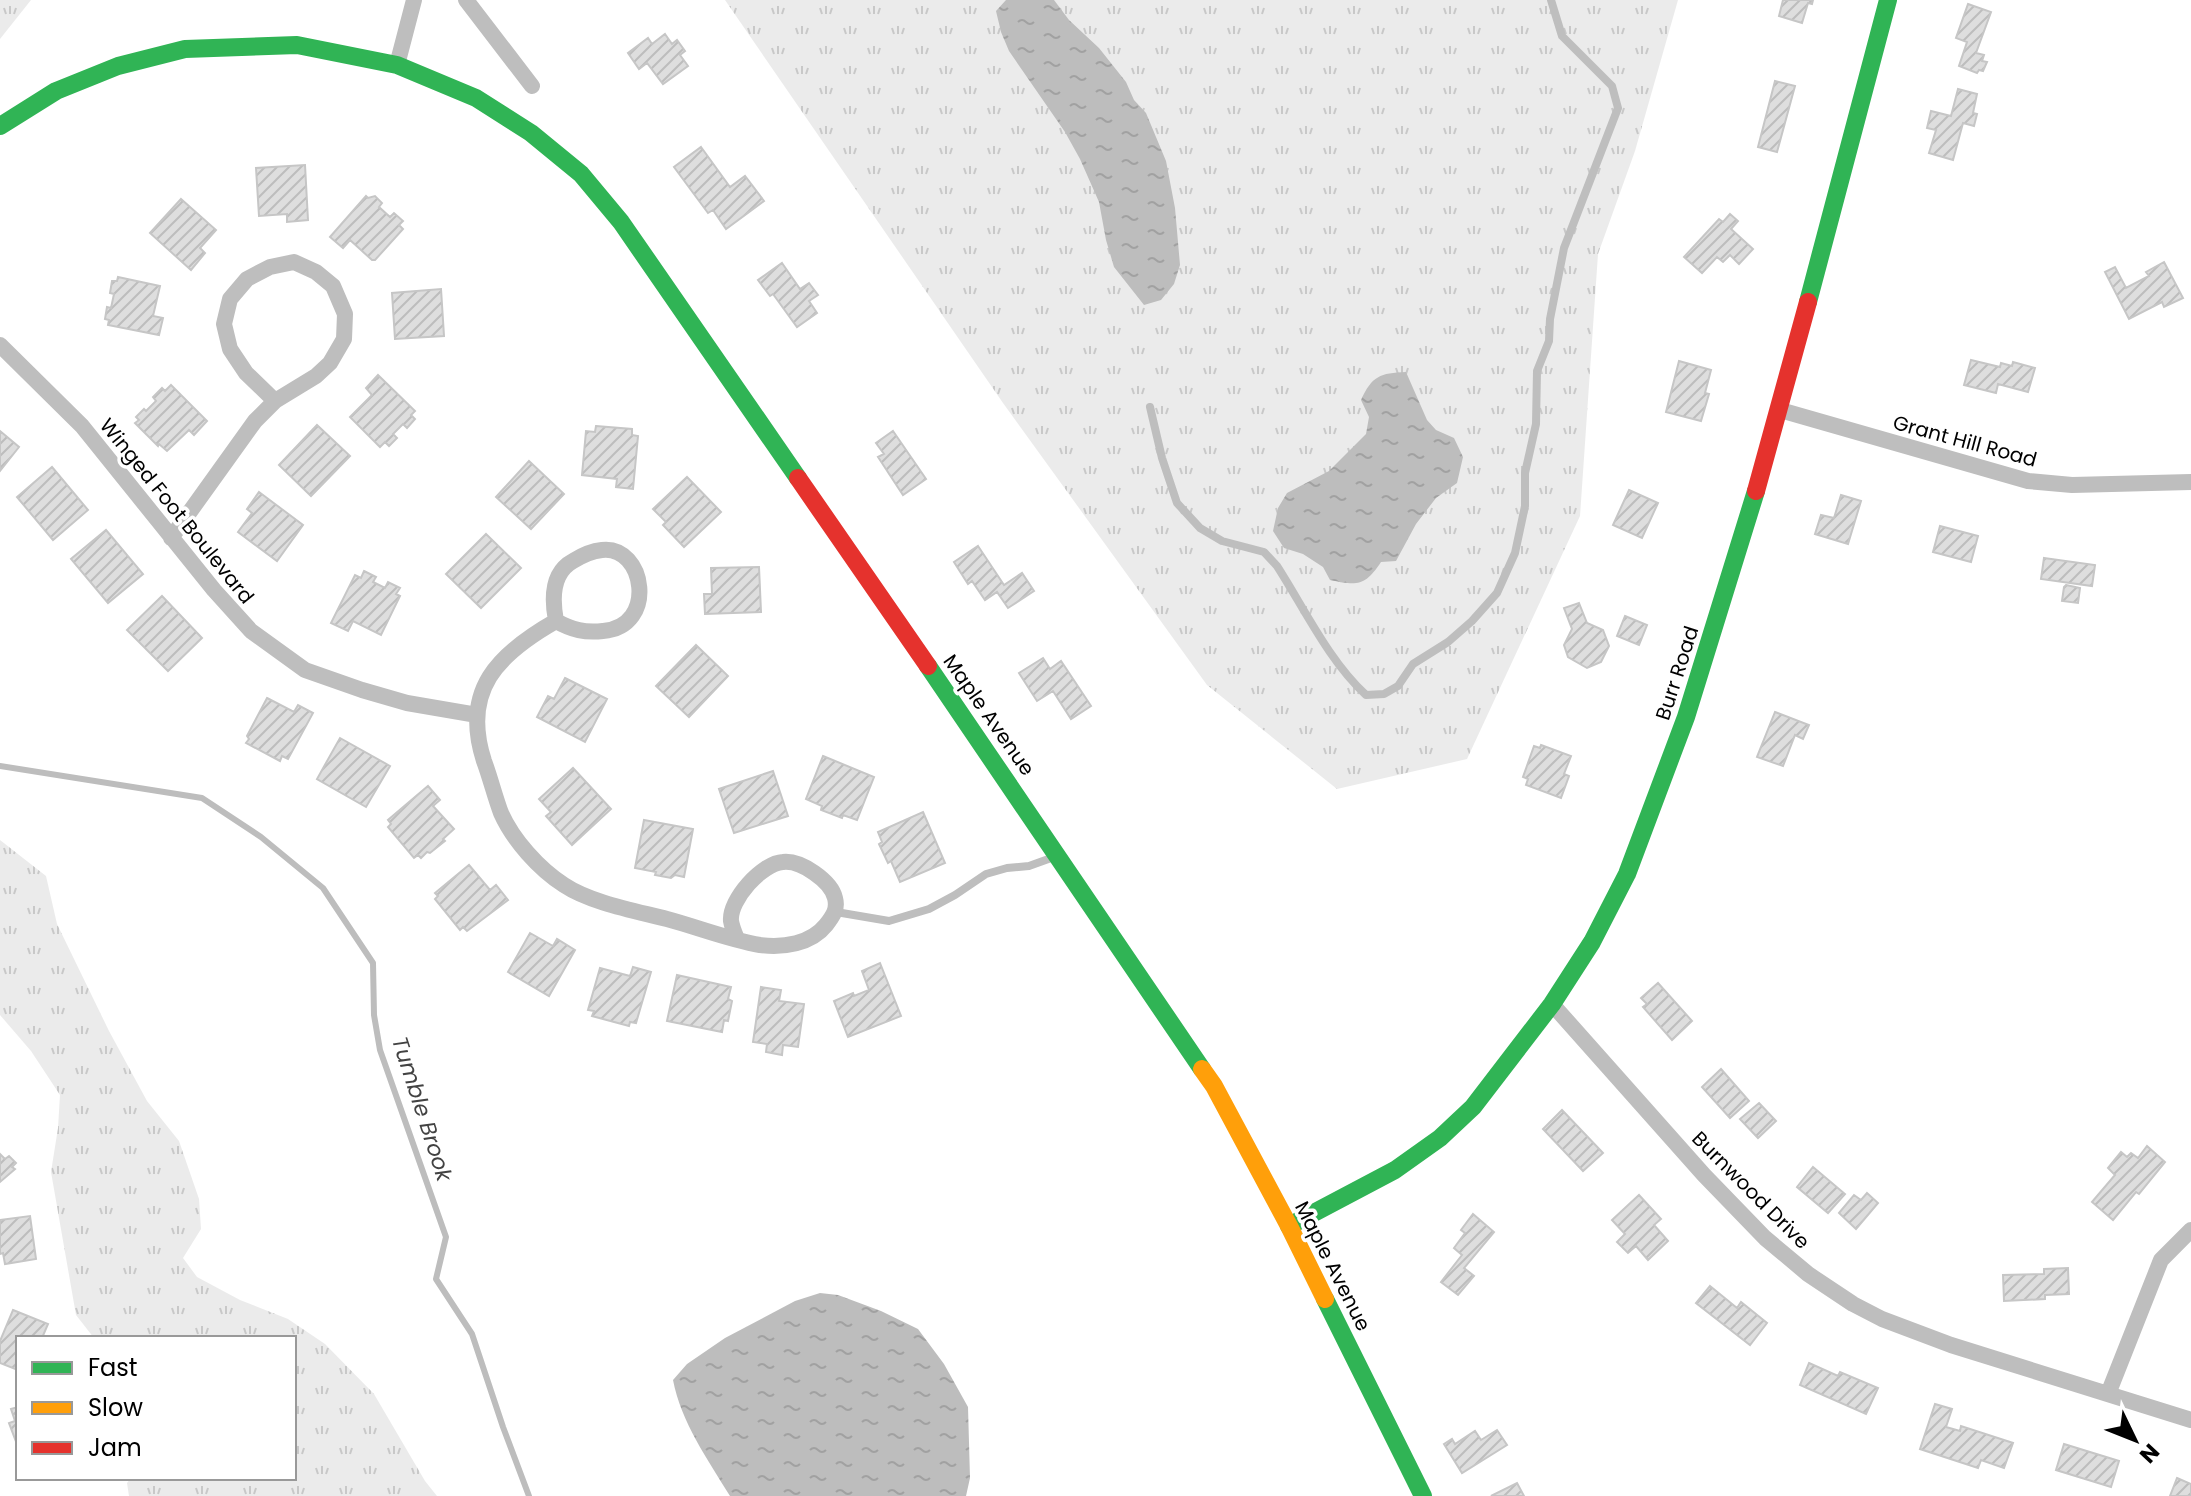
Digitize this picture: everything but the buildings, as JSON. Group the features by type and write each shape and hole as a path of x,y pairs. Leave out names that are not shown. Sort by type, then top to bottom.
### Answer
{"street":[{"path":"397,65 414,0"},
{"path":"466,0 532,86"},
{"name":"Burr Road","path":"1289,1226 1395,1170 1440,1138 1473,1107 1552,1004 1592,942 1627,874 1686,717 1735,565 1780,410 1888,0"},
{"name":"Maple Avenue","path":"0,126 56,91 118,66 185,49 297,45 397,65 476,98 531,133 581,174 648,260 1214,1086 1289,1226 1423,1496"},
{"path":"171,538 255,421 275,401 330,363 344,339 345,314 333,286 316,272 294,262 270,267 247,279 230,299 224,324 230,349 246,373 275,401"},
{"name":"Winged Foot Boulevard","path":"0,345 82,426 171,538 251,631 305,670 407,703 477,715"},
{"name":"Grant Hill Road","path":"1780,410 2028,481 2072,485 2191,482"},
{"path":"605,549 623,555 636,570 640,587 638,606 628,622 612,631 592,632 572,630 556,621 553,596 558,574 570,562 605,549"},
{"path":"556,621 515,648 497,665 480,692 477,715 479,746 501,812 527,851 565,886 619,907 737,939 761,945 807,942 824,928 836,912 835,896 821,876 803,867 784,861 762,870 739,896 731,920 737,939"},
{"name":"Burnwood Drive","path":"1552,1004 1704,1175 1765,1238 1808,1274 1853,1304 1882,1319 1951,1345 2191,1420"},
{"path":"2108,1394 2161,1260 2191,1230"}],"lane":[{"path":"1150,407 1177,503 1200,528 1222,541 1264,552 1277,566 1337,662 1366,695 1384,694 1398,686 1413,664 1448,642 1472,621 1497,593 1515,553 1525,506 1525,473 1536,424 1537,371 1549,341 1550,319 1564,248 1618,108 1612,86 1562,36 1551,0"},
{"path":"836,912 889,921 929,909 986,874 1029,866 1059,856"}],"green space":[{"path":"0,0 31,0 0,39"},
{"path":"725,0 1678,0 1635,151 1598,254 1580,516 1467,759 1337,789 1207,685 1003,403"},
{"path":"0,840 46,876 57,924 109,1031 147,1101 179,1141 199,1199 201,1229 183,1258 197,1277 240,1300 288,1319 325,1344 374,1394 437,1496 129,1496 129,1480 296,1480 296,1336 92,1336 76,1315 51,1172 60,1095 31,1051 0,1015"}],"water":[{"path":"1006,0 1054,0 1069,20 1099,48 1146,113 1166,161 1175,208 1180,265 1174,284 1161,300 1144,305 1114,267 1099,202 1080,159 1009,51 1001,32 996,11"},
{"path":"1406,372 1427,420 1436,430 1454,438 1463,457 1457,483 1436,498 1416,524 1396,561 1381,562 1370,576 1360,582 1330,580 1323,567 1303,554 1284,548 1273,531 1278,508 1287,493 1329,471 1366,434 1369,417 1361,400 1373,381 1390,373"},
{"path":"820,1293 838,1295 918,1329 944,1364 968,1407 970,1478 966,1496 730,1496 689,1426 673,1380 687,1364 725,1338 795,1301"}],"waterway":[{"name":"Tumble Brook","path":"0,766 202,798 261,837 323,888 373,963 374,1015 380,1050 446,1237 436,1279 472,1334 529,1496"}],"traffic: fast":[{"path":"1808,302 1888,0"},
{"path":"0,126 56,91 118,66 185,49 297,45 397,65 476,98 531,133 581,174 621,222 798,478"},
{"path":"1289,1226 1395,1170 1440,1138 1473,1107 1552,1004 1592,942 1627,874 1686,717 1756,491"},
{"path":"928,666 1202,1069"},
{"path":"1325,1299 1423,1496"}],"traffic: slow":[{"path":"1202,1069 1289,1226 1325,1299"}],"traffic: jam":[{"path":"1756,491 1808,302"},
{"path":"798,478 928,666"}]}
